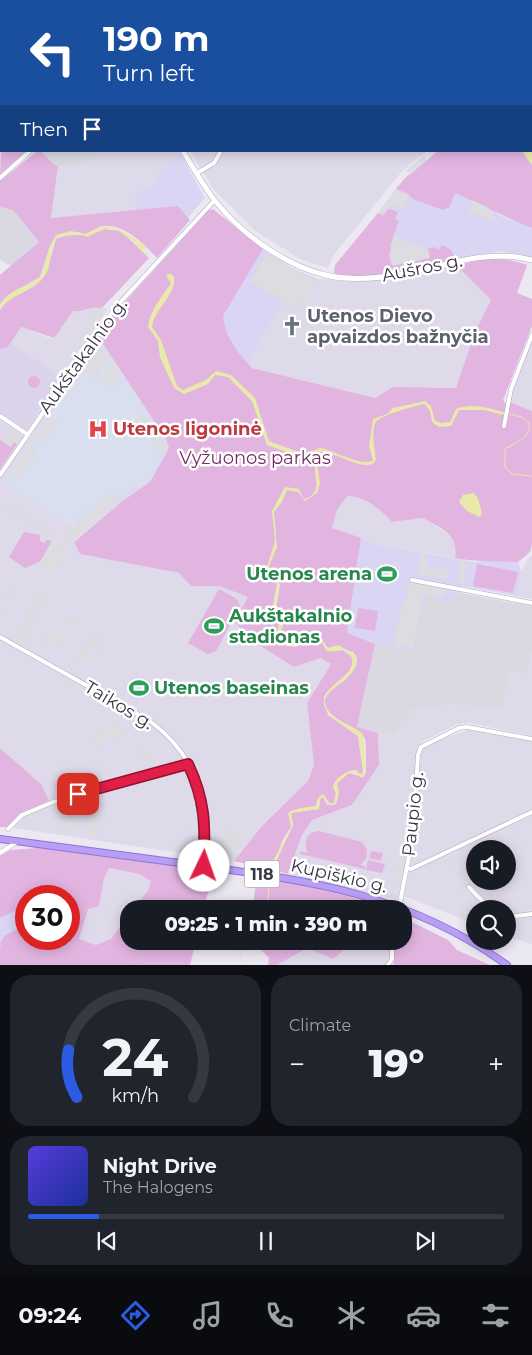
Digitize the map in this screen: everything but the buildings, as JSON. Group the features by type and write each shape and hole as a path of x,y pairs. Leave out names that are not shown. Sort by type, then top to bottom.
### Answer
{"main road":[{"name":"Kupiškio g.","path":"0,839 204,866 305,882 373,900"},
{"name":"Kupiškio g.","path":"412,912 448,927 507,965"}],"street":[{"path":"0,178 29,152"},
{"name":"Aušros g.","path":"184,152 214,200 230,218 263,244 297,264 323,275 360,277 397,275 498,255 532,260"},
{"path":"197,173 214,163 220,152"},
{"name":"Aukštakalnio g.","path":"0,475 115,308 214,200"},
{"path":"504,426 510,389 532,335"},
{"path":"0,416 27,434"},
{"path":"412,580 532,602"},
{"name":"Taikos g.","path":"0,637 150,721 171,740 188,764 202,797 206,825 204,866"},
{"name":"Paupio g.","path":"400,900 413,835 420,749 426,743 467,727 532,739"},
{"path":"8,829 22,815 53,802 188,764"},
{"path":"407,868 411,869 532,812"},
{"path":"0,853 18,841"},
{"path":"472,890 481,900"},
{"path":"516,916 532,914"},
{"path":"388,965 392,958 392,950"}],"shaded area":[{"path":"42,152 100,152 102,155 70,167 53,164"},
{"path":"100,152 180,153 167,163 151,186 134,192 136,211 51,218 58,166 70,167 101,155"},
{"path":"191,152 426,152 402,171 333,256 328,268 300,259 254,230 214,190"},
{"path":"523,152 532,152 532,165"},
{"path":"180,153 205,198 188,218 178,206 136,211 134,192 151,186 167,163"},
{"path":"425,155 426,161 410,173 405,171"},
{"path":"396,189 408,194 413,199 450,207 455,193 490,208 501,216 532,228 532,257 500,251 456,260 442,247 439,250 435,249 430,258 390,246 399,221 395,220 398,212 389,208 378,213"},
{"path":"396,189 409,196 403,209 392,205 383,215 378,213"},
{"path":"472,200 487,207 495,215 493,221 467,211"},
{"path":"0,207 13,210 39,242 11,266 0,260"},
{"path":"104,226 122,230 146,247 142,252 134,242 116,229 104,229 87,237 78,234 58,237 53,246 49,268 44,277 34,287 10,300 0,310 5,298 41,276 50,246 56,235 71,231 85,234"},
{"path":"394,236 428,249 430,258 392,266 389,255"},
{"path":"263,249 290,267 318,279 305,303 302,301 294,308 285,303 282,304 251,357 252,368 238,352 226,332 223,316"},
{"path":"266,254 317,282 305,303 302,301 294,308 250,282"},
{"path":"457,266 491,300 475,332 456,388 393,387 375,398 252,368 251,357 282,304 302,301 305,303 318,279 379,280"},
{"path":"170,273 174,277 172,289 157,314 152,327 161,340 177,386 183,390 206,380 216,371 231,375 255,398 269,441 304,454 320,448 362,462 368,462 373,460 369,446 373,419 387,414 393,408 425,401 431,406 435,421 441,423 450,422 456,409 462,407 482,407 508,413 507,416 484,410 459,410 451,426 439,427 432,422 430,411 425,404 390,414 375,424 373,437 376,460 374,463 361,465 329,453 314,452 307,457 316,460 317,463 320,483 317,493 305,501 298,492 287,490 282,502 274,512 277,547 269,566 279,582 276,608 283,625 280,633 282,641 295,644 312,633 319,635 328,648 338,645 355,654 356,663 353,671 332,690 325,702 332,714 363,734 366,770 362,778 355,773 349,773 337,783 339,793 336,804 327,805 323,797 320,799 319,809 291,813 293,825 275,864 272,863 291,827 288,813 300,808 316,806 318,798 323,794 329,803 334,803 336,793 333,787 339,778 353,770 356,770 361,775 363,772 358,736 332,717 324,704 325,697 330,688 347,673 353,661 345,650 327,651 320,639 314,636 295,647 281,645 277,633 279,624 273,606 277,584 267,567 275,541 272,511 285,487 299,489 304,499 314,493 316,489 315,462 267,445 252,401 228,377 215,375 208,384 184,394 174,388 160,357 158,341 148,327 153,310 171,283 166,276"},
{"path":"102,306 108,310 94,329 166,439 169,448 150,482 124,500 74,541 80,554 179,573 191,586 219,586 249,597 294,667 321,658 331,664 307,703 314,765 308,781 261,827 234,861 7,827 20,813 49,801 42,785 0,748 0,349 8,347 21,327 52,339 73,311"},
{"path":"102,306 106,309 88,336 81,331 98,307 101,309"},
{"path":"532,340 532,411 510,402 512,389"},
{"name":"Utenos ligoninė","path":"99,341 143,406 164,447 158,467 146,483 133,488 81,533 5,484"},
{"path":"11,343 61,377 26,430 0,413 0,349 8,347"},
{"path":"99,345 108,359 96,378 83,370"},
{"path":"112,362 120,375 114,385 105,384 100,381"},
{"path":"142,411 149,419 164,447 163,453 158,451 145,427 139,437 128,431"},
{"path":"50,418 57,423 43,442 36,438"},
{"path":"14,430 20,433 11,447 5,443"},
{"path":"31,446 38,450 19,480 11,475"},
{"path":"112,493 123,496 70,543 65,540 80,518"},
{"path":"474,493 478,498 482,513 480,517 467,511 459,502 463,495"},
{"path":"347,496 370,501 392,522 423,518 454,538 457,547 455,558 370,543 332,528 337,510"},
{"path":"0,502 52,531 50,535 0,506"},
{"path":"361,538 370,543 474,562 490,560 518,562 521,571 517,596 462,586 460,593 447,601 414,650 375,644 347,634"},
{"path":"52,541 67,549 55,572 39,564"},
{"path":"421,555 428,556 426,566 448,570 447,579 417,574"},
{"path":"530,556 532,556 532,599 517,596 521,571"},
{"path":"461,560 467,561 464,576 466,577 465,584 457,583"},
{"path":"410,578 447,584 444,597 423,594 413,648 394,644 403,600 406,600"},
{"path":"12,585 16,588 0,617 0,608"},
{"path":"42,591 47,594 20,643 14,640"},
{"path":"460,593 532,606 532,650 527,674 510,671 502,710 452,704 411,711 395,734 378,733 357,727 375,644 414,650 425,596 447,601"},
{"path":"65,615 74,621 57,647 42,639 47,632 58,637 66,624 61,621"},
{"path":"92,631 104,639 97,651 85,644"},
{"path":"78,647 93,655 89,663 74,655"},
{"path":"532,650 532,736 469,723 458,724 422,742 417,755 409,853 397,900 288,874 302,835 312,820 352,805 379,765 378,733 395,734 411,711 452,704 502,710 510,671 527,674"},
{"path":"111,723 125,731 119,740 108,733 100,746 94,742 104,724 109,727"},
{"path":"471,729 532,741 532,810 410,867 421,752 426,745"},
{"path":"137,746 153,754 157,772 146,775 145,772 150,771 147,759 135,751"},
{"path":"532,814 532,944 516,939 516,900 466,900 466,920 404,896 409,871 466,845 466,890 516,890 516,840 476,840"},
{"path":"92,819 102,824 94,839 84,834"},
{"path":"63,820 77,829 75,833 60,825"},
{"path":"225,829 243,837 235,853 218,845"},
{"path":"400,859 405,861 400,885 394,884"},
{"path":"109,868 139,874 151,881 148,891 140,900 120,900 120,926 111,939 96,945 80,940 80,936 88,908 99,906 104,878"},
{"path":"15,911 15,930 2,938 0,948 0,918"},
{"path":"303,950 312,950 333,959 344,950 394,950 394,965 277,965 279,962"}],"green space":[{"path":"1,152 27,152 0,175"},
{"path":"36,152 42,152 53,164 58,166 51,218 178,206 190,220 157,258 126,231 111,226 103,226 85,234 78,232 57,235 50,246 40,277 7,296 0,304 0,275 39,242 13,210 0,207 0,181"},
{"path":"437,152 523,152 532,165 532,228 455,193 450,207 443,210 413,199 408,194 396,189 404,179"},
{"path":"388,208 398,212 395,219 399,221 390,246 430,258 428,249 435,247 439,250 442,245 451,250 456,260 393,273 359,277 334,273 335,265 378,213 383,215"},
{"name":"Vyžuonos parkas","path":"213,209 263,249 223,316 226,332 238,352 252,368 375,398 393,387 456,388 475,332 491,300 457,266 492,259 510,260 527,265 517,293 532,299 532,326 503,400 508,407 510,402 532,411 532,544 530,552 518,562 455,558 456,550 451,537 442,529 423,518 392,522 367,501 347,496 337,510 332,528 361,538 347,633 375,644 357,727 378,733 379,765 352,805 312,820 302,835 288,874 234,861 261,827 308,781 314,765 307,703 331,664 321,658 294,667 253,641 235,622 248,597 219,586 191,586 179,573 80,554 74,542 124,500 150,482 169,448 166,439 98,336 113,315 208,211","holes":["276,580 280,584 276,608 283,625 280,633 283,643 295,644 315,634 319,639 314,636 295,647 281,644 278,633 279,624 273,606","321,640 328,648 333,647 353,652 357,658 356,666 344,681 327,694 325,702 324,697 327,692 347,674 352,664 352,657 343,650 327,651","326,707 340,721 362,734 365,739 366,773 363,777 349,773 337,783 338,799 334,805 327,804 323,796 320,799 319,809 291,813 293,825 275,863 282,841 291,827 290,811 316,806 317,801 323,794 329,803 334,803 336,793 333,787 335,782 349,771 362,774 363,769 358,736 328,715"]},
{"path":"104,229 121,231 149,258 101,309 94,307 73,311 54,338 21,327 8,347 0,349 0,310 8,300 40,281 48,267 56,239 68,235 91,234"},
{"path":"32,376 36,376 40,382 36,388 32,388 28,384 28,380"},
{"path":"0,439 10,447 14,442 17,444 0,469"},
{"path":"24,532 40,535 40,541 44,543 47,540 52,541 41,561 25,568 9,557"},
{"path":"477,564 518,572 513,593 473,586"},
{"name":"Aukštakalnio stadionas","path":"219,589 237,599 240,606 216,651 208,654 188,643"},
{"path":"358,608 378,611 375,631 355,628"},
{"path":"0,748 42,785 49,801 20,813 7,827 0,827"},
{"path":"319,831 362,842 367,850 366,859 360,865 365,866 365,869 300,854 300,851 308,853 306,841 308,836"},
{"path":"38,848 213,871 206,900 140,900 148,891 151,881 139,874 109,868 104,878 99,906 88,909 80,936 80,885 15,885 15,911 0,918 0,856 10,850"},
{"path":"371,851 383,853 381,861 369,858"},
{"path":"368,860 385,864 382,873 366,870"},
{"path":"257,878 303,885 363,900 254,900"},
{"path":"412,922 448,940 457,950 490,965 394,965 394,950 412,950"},
{"path":"120,926 120,950 194,950 190,965 0,965 2,940 15,930 15,950 80,950 80,939 96,945 111,939"},
{"path":"261,950 303,950 277,965 268,965 269,958"},
{"path":"312,950 344,950 333,959"}],"waterway":[{"path":"143,250 148,255"},
{"path":"507,414 525,419 530,428 524,438 505,449 505,467 512,474 532,476"},
{"path":"272,868 274,862"},
{"path":"267,900 270,883"},
{"path":"240,950 242,965"}],"place":[{"name":"Utenos Dievo apvaizdos bažnyčia","path":"292,326"},
{"name":"Utenos ligoninė","path":"98,429"},
{"name":"Utenos arena","path":"387,574"},
{"name":"Aukštakalnio stadionas","path":"214,626"},
{"name":"Utenos baseinas","path":"139,688"}],"route":[{"path":"78,794 188,764 202,797 206,825 204,866"}]}
